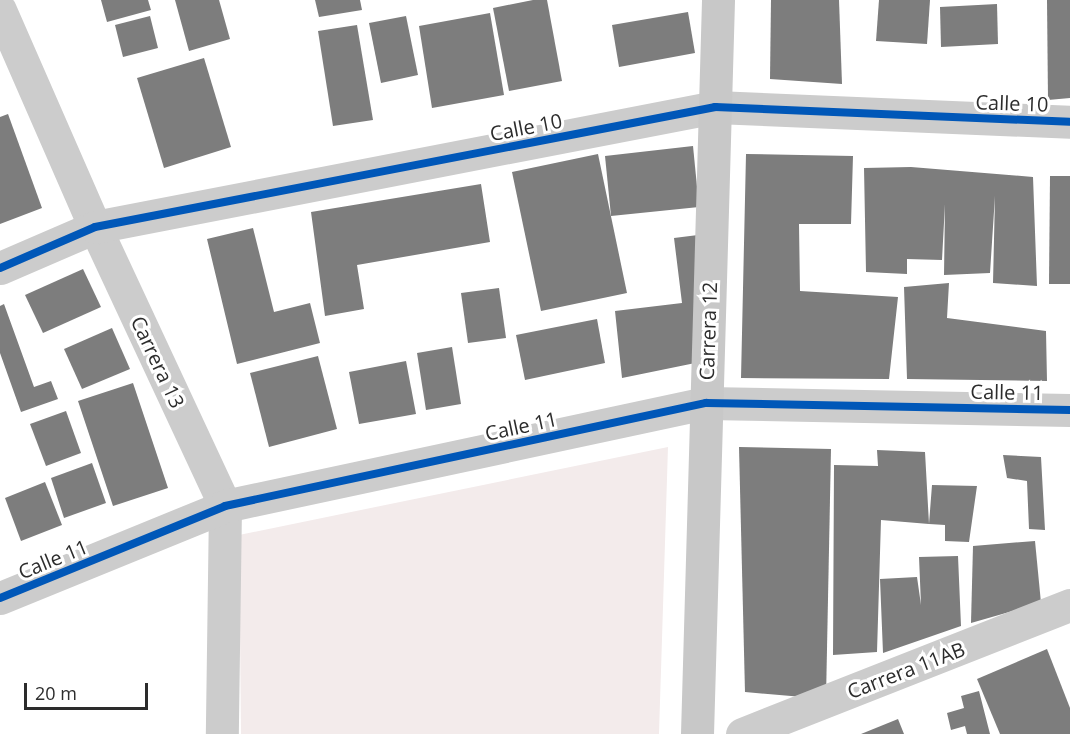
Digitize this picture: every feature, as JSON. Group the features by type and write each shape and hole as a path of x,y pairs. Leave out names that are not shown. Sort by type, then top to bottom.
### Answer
{"street":[{"name":"Carrera 12","path":"697,734 718,0"},
{"name":"Carrera 13","path":"0,10 95,227 225,506 222,734"},
{"name":"Calle 10","path":"0,268 95,227 715,107 1070,122"},
{"name":"Calle 11","path":"0,598 225,506 706,404 1070,410"},
{"name":"Carrera 11AB","path":"742,734 1070,605"}],"shaded area":[{"path":"668,447 659,734 241,734 239,535"}],"building":[{"path":"101,0 148,0 151,10 107,22"},
{"path":"175,0 219,0 230,39 189,51"},
{"path":"315,0 360,0 362,10 319,17"},
{"path":"533,0 547,0 562,81 509,91 493,8"},
{"path":"771,0 839,0 842,84 770,79"},
{"path":"879,0 930,0 927,44 876,41"},
{"path":"1047,0 1070,0 1070,98 1048,100"},
{"path":"997,4 998,44 941,47 940,7"},
{"path":"688,12 695,53 619,67 612,25"},
{"path":"490,13 504,95 432,108 419,26"},
{"path":"150,16 158,48 123,57 115,25"},
{"path":"406,16 418,75 381,83 369,23"},
{"path":"357,25 373,120 333,126 318,31"},
{"path":"204,58 231,147 164,168 137,78"},
{"path":"8,114 42,208 0,224 0,117"},
{"path":"693,146 699,207 611,216 605,156"},
{"path":"598,154 627,293 541,311 512,172"},
{"path":"746,154 853,156 851,224 799,224 800,291 898,297 889,379 741,378"},
{"path":"911,167 1033,177 1037,286 993,283 995,196 990,273 944,275 945,204 942,260 907,259 907,274 866,272 864,168"},
{"path":"1050,176 1070,176 1070,284 1049,284"},
{"path":"481,184 490,242 357,265 364,309 325,316 311,212"},
{"path":"253,228 274,312 310,303 320,343 237,364 207,239"},
{"path":"706,234 705,361 622,378 615,311 682,303 674,238"},
{"path":"83,269 101,307 43,333 25,295"},
{"path":"949,283 947,318 1046,331 1047,381 907,379 904,287"},
{"path":"499,288 506,338 468,343 461,293"},
{"path":"4,304 34,387 51,381 58,399 21,412 0,353 0,306"},
{"path":"597,319 605,363 525,380 516,335"},
{"path":"112,328 130,369 82,389 64,349"},
{"path":"452,347 461,404 426,410 417,353"},
{"path":"318,356 337,429 269,447 250,373"},
{"path":"406,361 416,414 359,424 349,372"},
{"path":"133,383 168,488 113,506 78,401"},
{"path":"66,411 81,453 46,466 30,424"},
{"path":"739,447 831,449 826,699 745,692"},
{"path":"877,450 925,452 929,524 881,520 877,652 833,655 834,465 878,466"},
{"path":"1003,455 1041,457 1045,530 1029,529 1027,481 1007,478"},
{"path":"92,463 106,503 64,518 51,478"},
{"path":"45,482 62,525 21,541 5,498"},
{"path":"932,485 977,486 969,542 945,541 945,525 929,524"},
{"path":"1035,541 1041,603 971,623 973,546"},
{"path":"958,556 961,626 883,653 880,579 917,577 921,605 919,557"},
{"path":"1047,649 1070,708 1070,734 1000,734 977,679"},
{"path":"979,691 990,734 967,734 965,726 951,730 947,713 964,708 961,696"},
{"path":"898,719 904,734 861,734"}],"cycle path":[{"path":"0,268 95,227 715,107 1070,122"},
{"path":"0,598 225,506 706,403 1070,410"}]}
